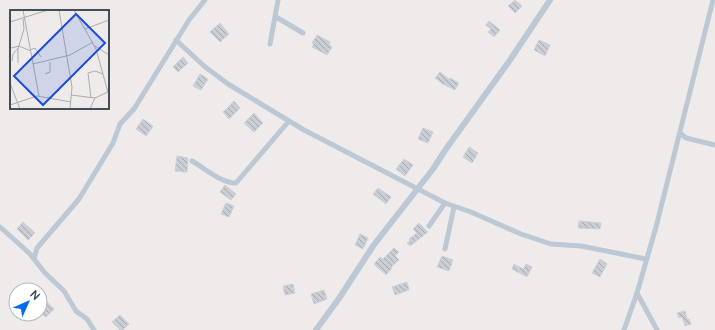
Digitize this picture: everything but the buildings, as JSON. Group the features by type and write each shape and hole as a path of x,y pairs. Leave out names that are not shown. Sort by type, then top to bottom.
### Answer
{"street":[{"path":"34,259 37,248 78,199 113,143 120,124 134,109 189,20 205,0"},
{"path":"270,44 278,0"},
{"path":"316,330 374,246 433,169 510,60 550,0"},
{"path":"624,330 637,293 656,228 679,141 713,0"},
{"path":"276,17 303,33"},
{"path":"176,40 204,66 228,84 317,138 445,203 471,212 521,234 551,244 581,246 646,259"},
{"path":"192,161 230,183 236,183 289,121"},
{"path":"680,133 686,138 715,145"},
{"path":"679,141 686,138"},
{"path":"429,226 445,203"},
{"path":"445,249 454,207"},
{"path":"0,228 26,250 45,273 64,291 76,311 87,319 94,330"},
{"path":"26,250 37,248"},
{"path":"637,293 657,330"}]}
